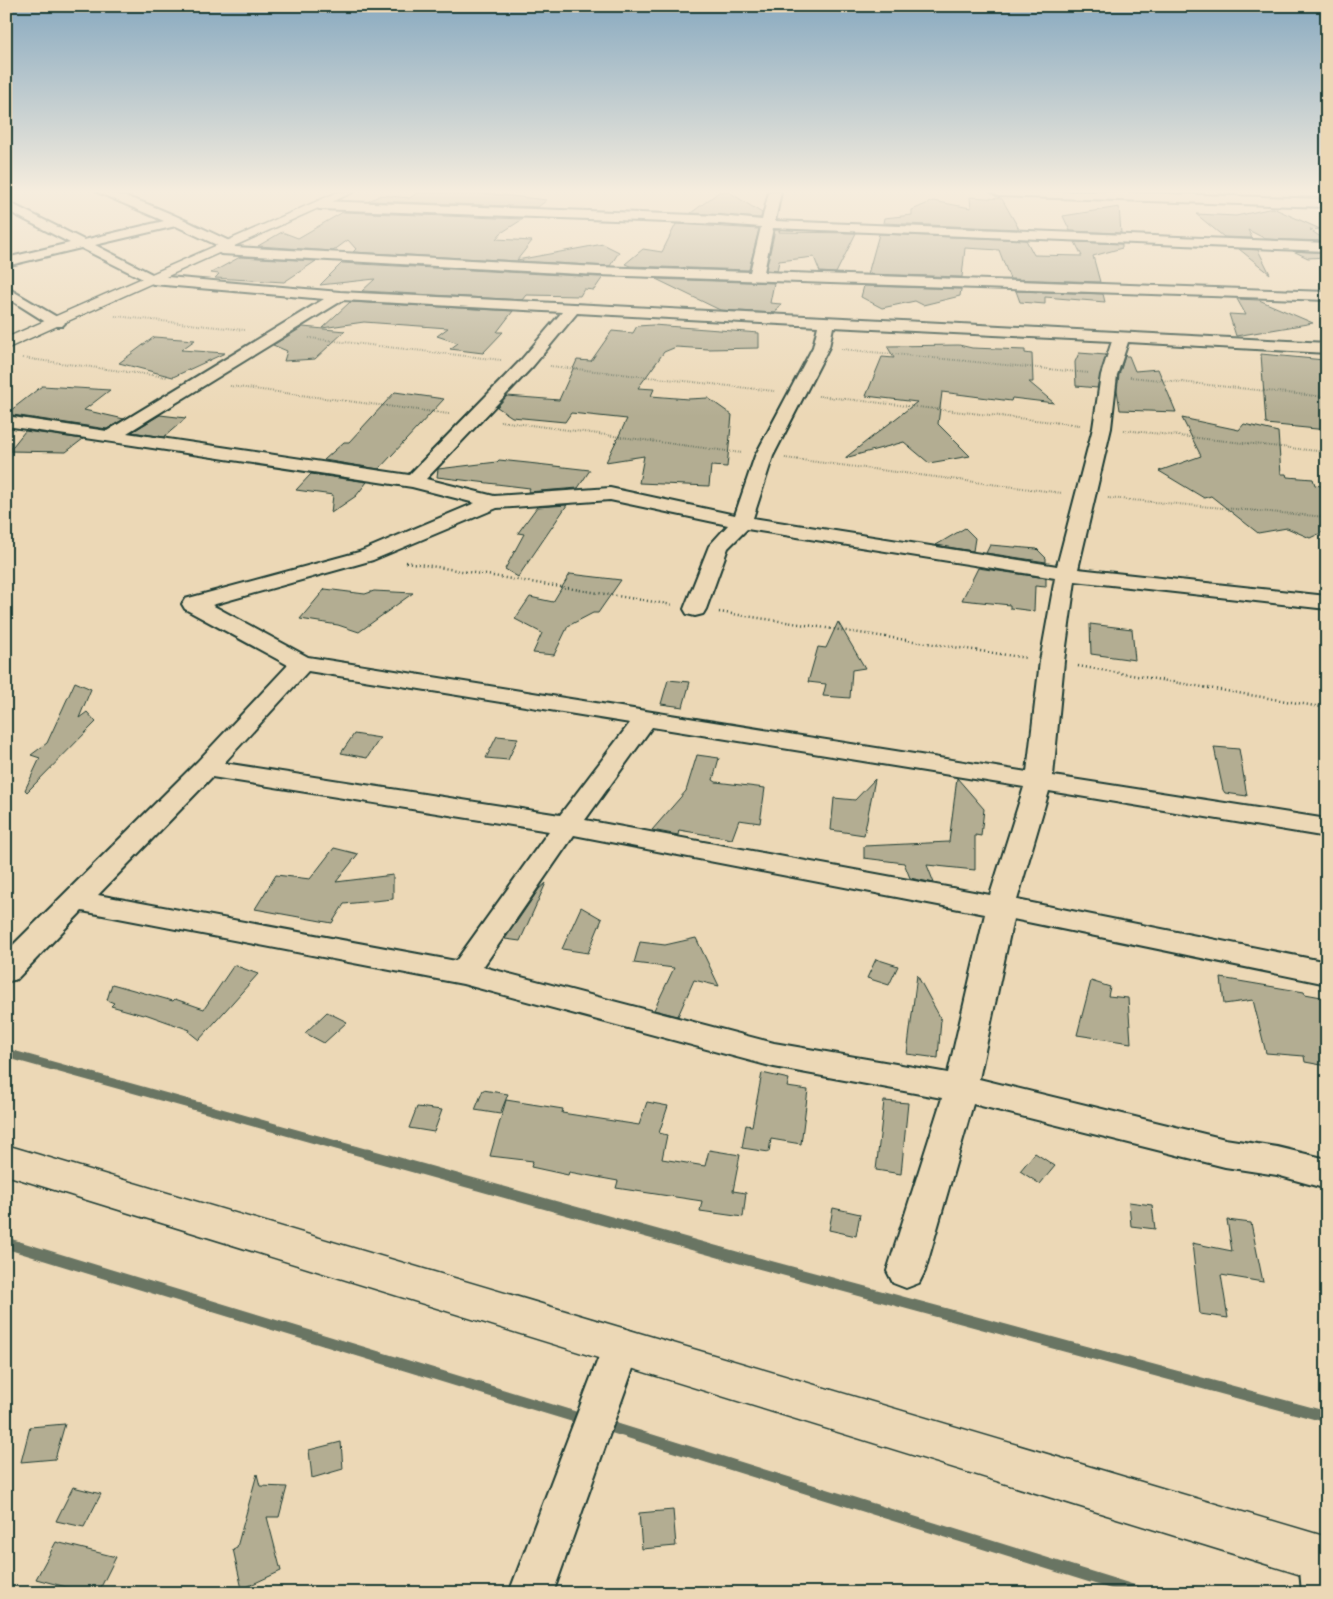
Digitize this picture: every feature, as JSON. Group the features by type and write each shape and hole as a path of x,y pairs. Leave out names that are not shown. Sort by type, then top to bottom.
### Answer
{"street":[{"path":"127,267 153,280 340,296 1327,348"},
{"path":"6,344 183,267"},
{"path":"527,267 598,271 1327,296"},
{"path":"756,276 758,267"},
{"path":"6,291 57,323"},
{"path":"109,437 200,382 273,334 340,296"},
{"path":"413,481 528,363 572,308"},
{"path":"695,609 719,546 742,522 764,456 821,347 827,322"},
{"path":"906,1271 961,1088 1001,907 1039,782 1052,662 1066,574 1102,428 1109,374 1122,336"},
{"path":"6,421 413,481 494,502 610,494 742,522 1066,574 1327,603"},
{"path":"494,502 366,556 193,604 302,663 1327,828"},
{"path":"6,971 206,768 302,663"},
{"path":"464,973 567,825 646,718"},
{"path":"206,768 567,825 1001,907 1327,973"},
{"path":"74,900 464,973 774,1055 961,1088 1225,1153 1277,1162 1327,1174"},
{"path":"6,1160 622,1346 1324,1570"},
{"path":"532,1593 622,1346"}],"path":[{"path":"82,312 797,394 1327,452"},
{"path":"821,347 1327,396"},
{"path":"16,358 764,456 1086,496 1327,517"},
{"path":"366,556 695,609 1052,662 1327,708"}],"building":[{"path":"223,267 307,267 284,282 215,278 219,274 211,273"},
{"path":"338,267 409,267 603,277 594,290 584,289 580,296 526,295 522,300 362,291 375,279 320,285"},
{"path":"648,267 750,267 749,270"},
{"path":"767,267 778,267 777,271 766,270"},
{"path":"818,267 839,267 836,273 820,272"},
{"path":"870,267 963,267 962,277 868,274"},
{"path":"1005,267 1096,267 1100,282 1010,279"},
{"path":"1261,267 1266,267 1270,274"},
{"path":"656,279 774,283 770,303 781,304 775,313 720,310"},
{"path":"864,286 961,289 960,296 923,305 915,301 882,308 861,297"},
{"path":"1016,291 1103,294 1105,302 1045,297 1045,304 1020,302"},
{"path":"1237,299 1259,300 1313,323 1236,336 1229,314 1246,315"},
{"path":"350,302 513,311 497,332 503,332 483,353 450,349 458,343 437,336 448,328 364,322 322,328"},
{"path":"653,325 759,333 759,348 708,349 676,347 664,352 638,388 654,389 651,396 688,399 708,398 732,415 727,467 711,466 709,486 639,483 644,456 606,462 627,419 571,413 565,422 512,417 497,407 507,396 559,400 577,360 591,361 612,331 633,333 637,326"},
{"path":"303,327 345,331 315,359 284,361 287,351 273,345"},
{"path":"154,337 195,340 181,350 225,353 173,377 119,363"},
{"path":"959,345 972,348 1025,350 1025,353 1032,354 1033,382 1029,382 1054,403 1012,398 1011,401 942,392 938,424 970,456 929,463 904,442 845,458 917,402 866,396 882,357 894,358 887,346"},
{"path":"1079,353 1106,355 1097,388 1076,386 1075,362"},
{"path":"1261,354 1324,360 1327,370 1327,430 1266,424"},
{"path":"1125,356 1129,356 1135,371 1158,369 1176,412 1120,410 1117,390"},
{"path":"42,386 110,390 84,410 124,419 107,429 6,414"},
{"path":"395,392 444,399 379,469 324,460 344,442 349,442"},
{"path":"160,415 186,418 164,437 132,432"},
{"path":"1182,418 1239,430 1244,424 1278,432 1281,474 1286,474 1287,477 1313,479 1315,485 1327,487 1327,530 1310,538 1287,528 1258,533 1211,496 1204,498 1159,471 1201,456"},
{"path":"25,431 83,439 66,452 9,451"},
{"path":"499,460 590,470 578,488 528,492 530,488 437,477 438,469 497,462"},
{"path":"311,474 367,482 356,496 331,513 333,495 296,490"},
{"path":"567,505 518,577 505,569 524,534 518,533 537,507"},
{"path":"965,528 975,538 973,551 936,545"},
{"path":"990,545 1037,549 1046,558 1046,562 986,553"},
{"path":"978,568 1046,578 1046,587 1035,586 1034,611 1010,608 1010,605 962,600"},
{"path":"570,574 621,580 598,613 593,613 568,626 554,655 533,653 542,633 515,619 530,597 553,602"},
{"path":"325,589 365,594 374,591 413,593 359,632 338,625 300,619"},
{"path":"838,622 865,668 852,670 850,698 823,696 826,684 808,682 818,647 826,648"},
{"path":"1090,624 1132,629 1135,660 1091,654"},
{"path":"668,680 690,682 683,707 661,704"},
{"path":"75,682 91,689 79,718 87,712 96,722 27,792 25,790 40,758 31,755 47,743"},
{"path":"354,734 380,738 367,758 341,753"},
{"path":"497,736 518,738 508,760 486,758"},
{"path":"1214,747 1239,749 1247,796 1225,793"},
{"path":"697,755 719,758 713,780 716,782 765,788 760,823 739,820 732,839 679,830 678,835 652,830 686,791"},
{"path":"957,778 984,809 981,836 975,835 975,870 927,865 934,883 910,878 904,863 864,858 864,846 949,842"},
{"path":"875,779 864,835 831,830 834,798 855,800"},
{"path":"334,848 358,854 336,882 393,875 393,899 344,904 332,923 255,909 276,875 310,879"},
{"path":"546,883 520,941 505,939 539,889"},
{"path":"581,907 602,919 588,953 562,949"},
{"path":"696,938 719,986 694,980 678,1016 654,1010 674,968 634,963 640,942 665,945"},
{"path":"876,959 898,966 889,985 867,978"},
{"path":"234,965 258,974 199,1040 189,1032 190,1030 145,1014 111,1006 114,1003 107,1000 112,984 173,1001 175,999 204,1009"},
{"path":"917,975 941,1019 938,1058 907,1054"},
{"path":"1221,978 1304,992 1305,994 1327,998 1327,1066 1305,1062 1304,1056 1266,1053 1253,1000 1224,1004"},
{"path":"1091,981 1110,987 1108,996 1128,998 1131,1043 1077,1035"},
{"path":"327,1012 347,1022 324,1043 305,1033"},
{"path":"762,1073 789,1079 787,1087 808,1090 801,1144 771,1139 769,1152 742,1148 746,1125 752,1126"},
{"path":"483,1090 508,1094 500,1114 475,1110"},
{"path":"506,1100 563,1109 562,1113 639,1125 647,1102 668,1106 659,1133 667,1135 662,1159 705,1166 709,1150 740,1155 733,1191 746,1193 743,1217 700,1211 702,1201 616,1188 618,1181 569,1172 568,1175 531,1167 533,1161 490,1156"},
{"path":"884,1101 908,1103 901,1174 876,1170"},
{"path":"417,1107 442,1110 434,1132 409,1128"},
{"path":"1035,1153 1055,1166 1040,1184 1020,1171"},
{"path":"1129,1202 1152,1205 1155,1229 1131,1226"},
{"path":"833,1208 860,1214 856,1236 829,1230"},
{"path":"1227,1220 1251,1223 1263,1282 1221,1275 1228,1318 1200,1314 1192,1243 1232,1251"},
{"path":"65,1424 55,1459 21,1462 30,1427"},
{"path":"341,1442 343,1469 312,1478 309,1450"},
{"path":"257,1474 260,1486 287,1487 279,1517 267,1517 281,1571 242,1589 233,1549 237,1547"},
{"path":"73,1487 101,1494 84,1527 56,1521"},
{"path":"673,1510 676,1546 642,1549 639,1513"},
{"path":"56,1542 116,1557 98,1593 89,1593 36,1579"}],"waterway":[{"path":"6,1053 372,1155"},
{"path":"367,1154 758,1263 1327,1417"},
{"path":"6,1243 585,1420"},
{"path":"604,1425 1142,1593"}]}
